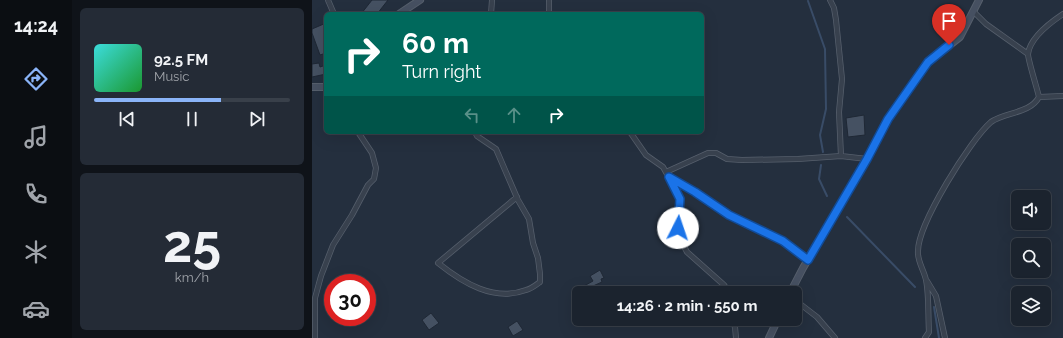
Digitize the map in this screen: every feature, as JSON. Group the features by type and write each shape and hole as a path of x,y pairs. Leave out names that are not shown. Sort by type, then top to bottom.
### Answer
{"street":[{"path":"328,0 333,12"},
{"path":"402,12 420,0"},
{"path":"491,12 492,0"},
{"path":"549,0 549,12"},
{"path":"830,0 834,8 836,20 842,79 839,112 840,156"},
{"path":"794,286 867,159 888,119 928,62 960,37 979,0"},
{"path":"973,12 986,24 1028,54 1039,97"},
{"path":"1028,54 1043,29 1063,14"},
{"path":"312,87 324,87"},
{"path":"925,338 929,332 926,280 917,251 921,233 936,203 969,148 992,122 1025,108 1039,97 1063,96"},
{"path":"315,338 315,298 321,276 333,245 352,215 368,185 374,179 376,168 372,152 359,134"},
{"path":"476,134 496,149 517,198 529,219 533,243 538,258 540,282 527,290 505,294 495,294 481,290 453,274 438,263 517,198"},
{"path":"631,134 636,143 646,155 663,167 680,199 678,228 679,238 687,252 724,286"},
{"path":"666,172 708,153 716,153 727,159 742,160 798,159 840,156 867,159"},
{"path":"669,177 695,192 729,215 783,241 808,260"},
{"path":"926,280 936,296 945,338"},
{"path":"802,305 817,317 835,338"},
{"path":"734,326 736,338"},
{"path":"769,338 775,326"}],"building":[{"path":"372,0 388,0 379,12 363,12"},
{"path":"324,24 324,54 320,55 312,29"},
{"path":"319,63 320,67 324,66 324,74 312,77 312,64"},
{"path":"864,115 865,135 848,137 846,118"},
{"path":"600,270 604,278 601,279 602,282 593,286 584,286 593,281 590,276"},
{"path":"431,313 439,323 429,330 422,320"},
{"path":"517,321 523,330 513,336 508,327"}],"waterway":[{"path":"808,1 825,49 826,109 820,135 823,152"},
{"path":"821,165 819,179 827,196"},
{"path":"847,217 915,287"},
{"path":"934,307 939,338"}],"route":[{"path":"678,228 680,199 669,177 695,192 729,215 783,241 808,260 867,159 888,119 928,62 949,45"}]}
